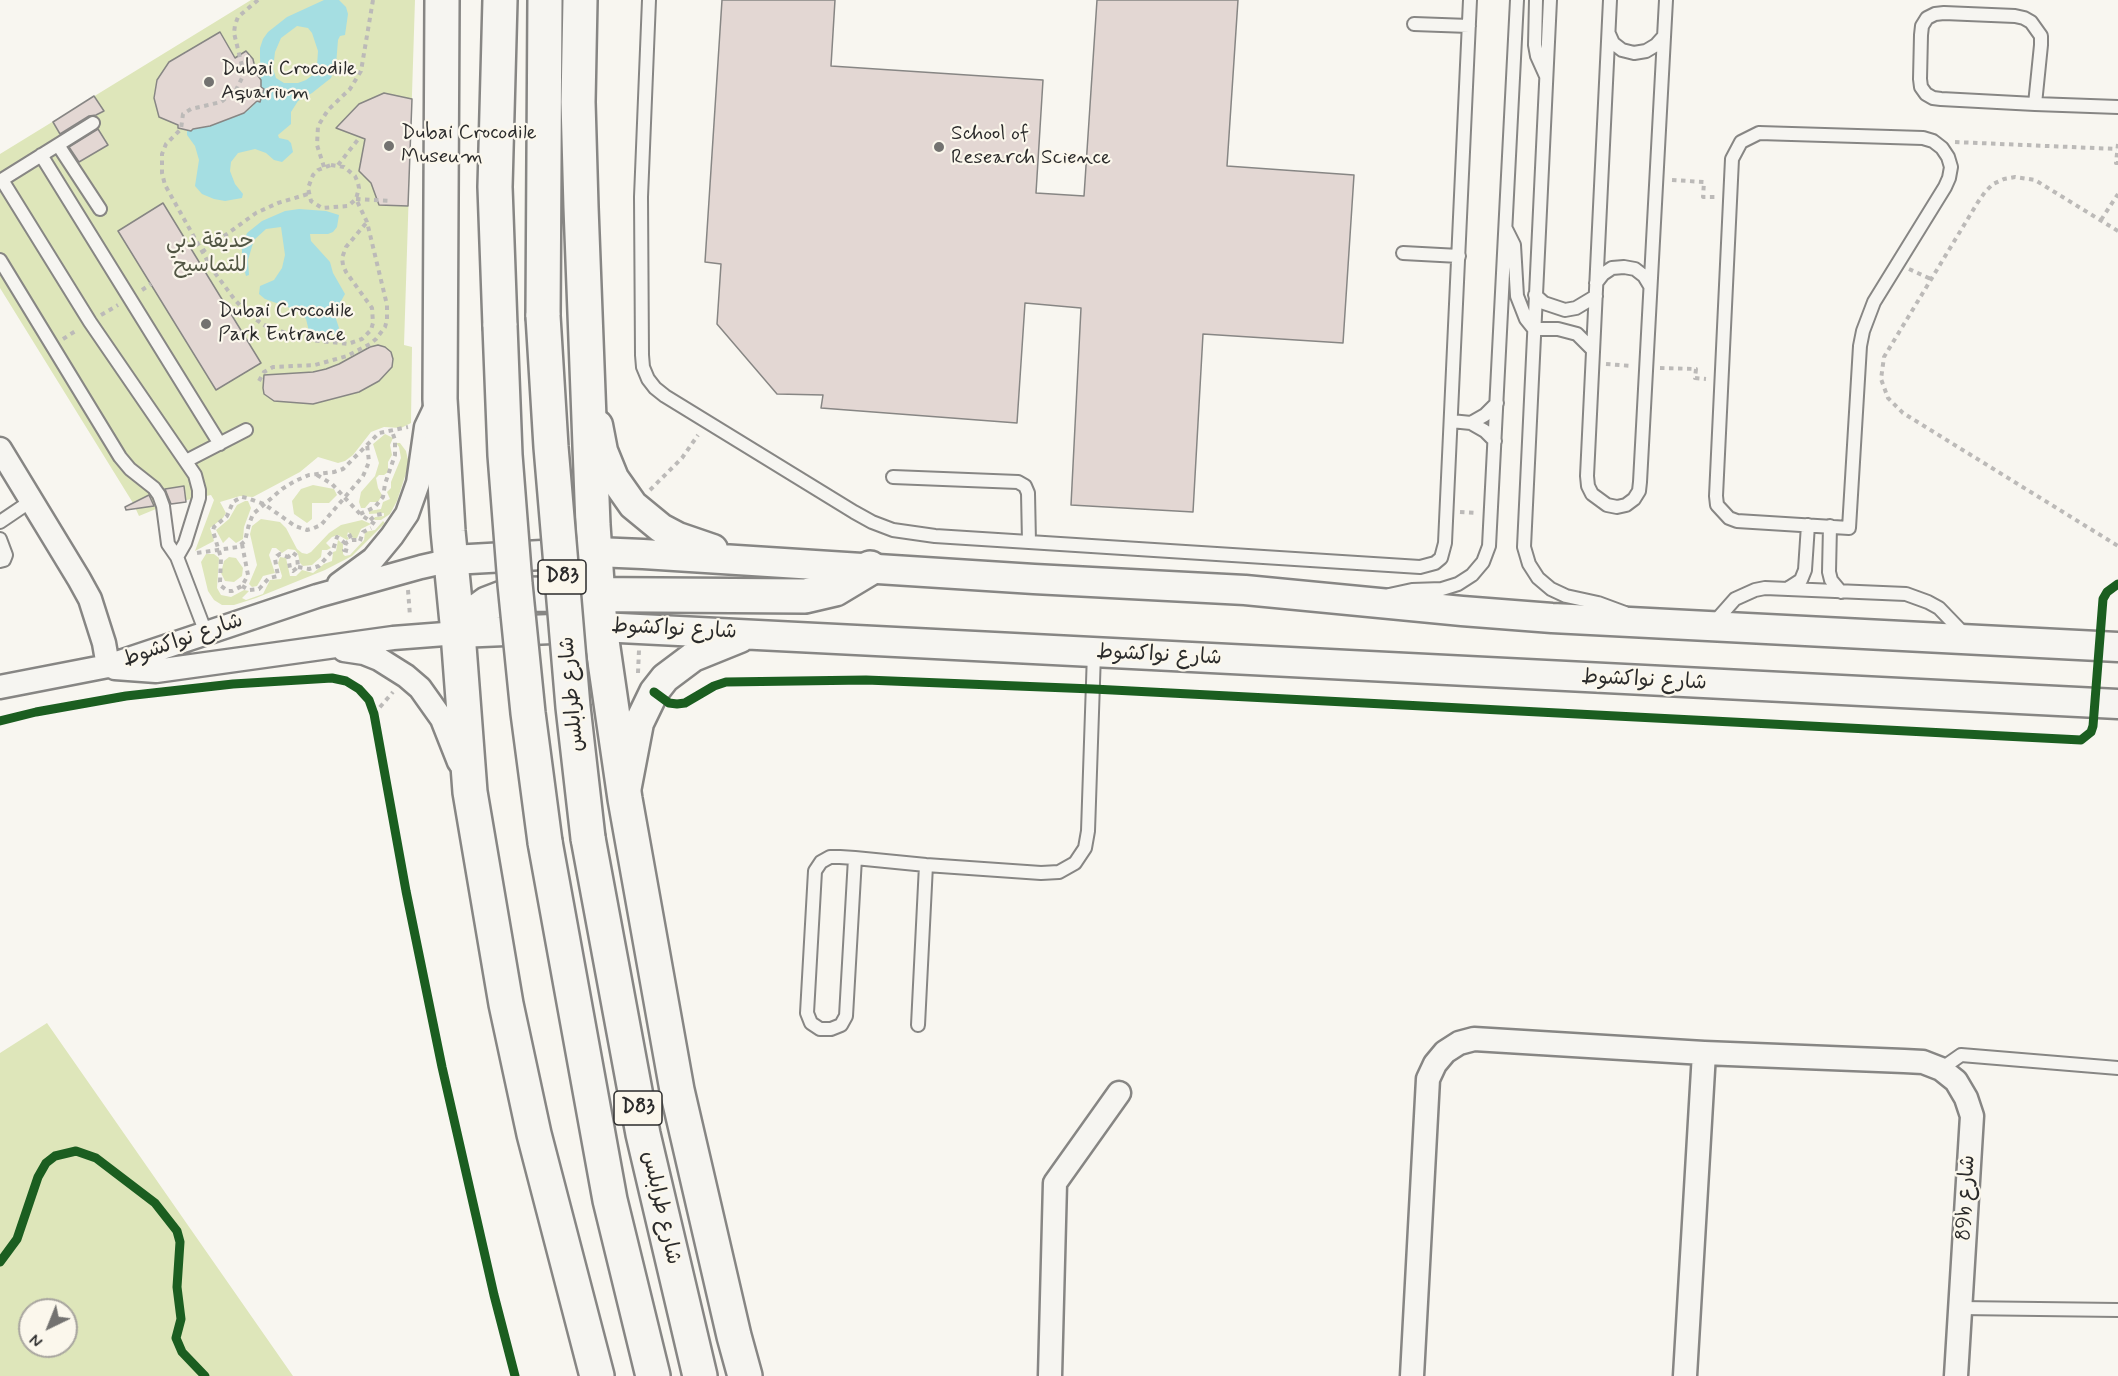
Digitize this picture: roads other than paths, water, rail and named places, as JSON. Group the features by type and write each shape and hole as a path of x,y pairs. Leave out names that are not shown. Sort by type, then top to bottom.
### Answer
{"highway":[{"path":"442,0 440,399 448,531 470,792 506,1004 531,1123 597,1376"},
{"name":"D83","path":"500,0 495,187 505,455 528,713 545,842 610,1200 653,1376"},
{"name":"شارع طرابلس","path":"545,0 543,316 552,459 573,708 588,838 643,1134 700,1376"},
{"path":"580,0 579,137 600,627 625,799 677,1090 745,1376"},
{"path":"458,633 476,612 499,598 527,593 805,596 835,589 870,568"}],"street":[{"path":"589,379 608,464 622,492 633,506 653,522 678,537 743,560"},
{"path":"317,596 349,578 373,559 407,514 418,483 426,427 440,399"},
{"path":"0,449 90,599 104,643 108,666 0,687"},
{"name":"شارع نواكشوط","path":"108,666 317,596 421,567 452,560 596,552 1245,590 1462,611 2118,647"},
{"name":"شارع نواكشوط","path":"108,666 156,671 411,636 600,627 2118,704"},
{"path":"625,799 639,723 654,692 665,678 693,657 751,634"},
{"path":"322,647 364,653 379,659 420,688 442,719 470,792"},
{"path":"1412,1376 1428,1079 1435,1064 1445,1052 1459,1043 1474,1039 1704,1053 1904,1060 1923,1062 1941,1069"},
{"path":"1685,1376 1704,1053"},
{"name":"89b شارع","path":"1941,1069 1956,1082 1966,1098 1972,1116 1956,1376"},
{"path":"1050,1376 1055,1183 1119,1093"}],"lane":[{"path":"649,0 641,197 643,367 655,388 854,512 893,530 914,534 1029,542 1428,566 1435,563 1444,551 1470,0"},
{"path":"1373,602 1398,592 1442,589 1458,584 1472,575 1483,562 1489,546 1517,0"},
{"path":"1536,0 1534,45 1546,77"},
{"path":"1550,0 1524,547 1529,564 1538,578 1551,589 1566,596 1613,608 1641,622"},
{"path":"1610,0 1587,476 1588,486 1599,501 1617,507 1634,500 1639,491 1666,0"},
{"path":"2035,104 2041,45 2040,36 2031,22 2015,16 1944,13 1928,18 1922,26 1921,87 1933,98 2035,104 2118,107"},
{"path":"1414,24 1469,26"},
{"path":"1608,33 1613,43 1623,50 1634,53 1646,51 1664,36"},
{"path":"93,123 1,181 90,322 186,461 197,482 199,498 185,543 177,557"},
{"path":"1759,133 1923,138 1934,141 1948,157 1951,167 1949,178 1870,309 1863,331 1860,346 1849,528 1808,525 1737,521 1729,518 1717,505 1729,197 1735,149 1741,142 1759,133"},
{"path":"58,145 100,209"},
{"path":"41,155 220,444"},
{"path":"1505,228 1511,236 1516,254 1517,296 1523,314 1534,329"},
{"path":"1403,253 1459,256"},
{"path":"0,260 120,457 159,495 163,506 168,544 177,557 206,633"},
{"path":"1596,283 1612,268 1624,267 1635,269 1644,276 1650,286"},
{"path":"1535,295 1544,303 1564,310 1576,308 1596,296"},
{"path":"1534,329 1568,330 1577,334 1593,350"},
{"path":"1471,423 1485,415 1497,404"},
{"path":"1451,421 1471,423 1485,430 1495,441"},
{"path":"186,461 246,430"},
{"path":"893,477 1018,482 1028,493 1029,542"},
{"path":"0,522 32,501"},
{"path":"1787,589 1797,584 1805,570 1808,525"},
{"path":"1830,526 1829,572 1831,580 1842,592"},
{"path":"0,539 6,555 4,560 0,561"},
{"path":"1711,626 1727,607 1744,593 1766,588 1906,594 1918,597 1939,608 1969,639"},
{"path":"855,858 846,1016 841,1025 831,1029 820,1029 811,1023 807,1013 815,871 821,862 830,857 855,858 1041,873 1059,872 1075,863 1085,848 1088,831 1094,653"},
{"path":"918,1025 926,865"},
{"path":"1941,1069 1961,1055 2118,1068"},
{"path":"1960,1308 2118,1310"}],"water":[{"path":"324,0 339,0 346,7 348,14 345,35 340,36 338,40 336,65 331,78 298,101 291,112 291,124 278,135 279,138 291,143 293,152 282,162 255,149 238,153 231,162 230,171 235,184 243,194 242,198 225,201 202,194 195,186 199,160 195,146 187,135 187,130 210,126 237,116 250,109 257,101 260,102 264,89 261,87 260,48 268,32 287,17","holes":["297,26 308,28 318,51 314,74 298,83 284,83 276,78 273,69 275,52 281,38"]},
{"path":"299,209 326,211 339,215 337,227 333,232 310,234 311,241 330,262 333,273 345,294 335,316 339,328 335,334 309,331 306,319 296,310 265,299 259,294 260,286 274,280 282,268 285,255 281,227 266,229 254,240 248,260 249,275 246,276 242,261 242,246 247,233 262,221 285,211"}],"place":[{"name":"Dubai Crocodile Aquarium","path":"209,82"},
{"name":"Dubai Crocodile Museum","path":"389,146"},
{"name":"School of Research Science","path":"939,147"},
{"name":"Dubai Crocodile Park Entrance","path":"206,324"}],"park label":[{"name":"حديقة دبي للتماسيح","path":"210,255"}]}
